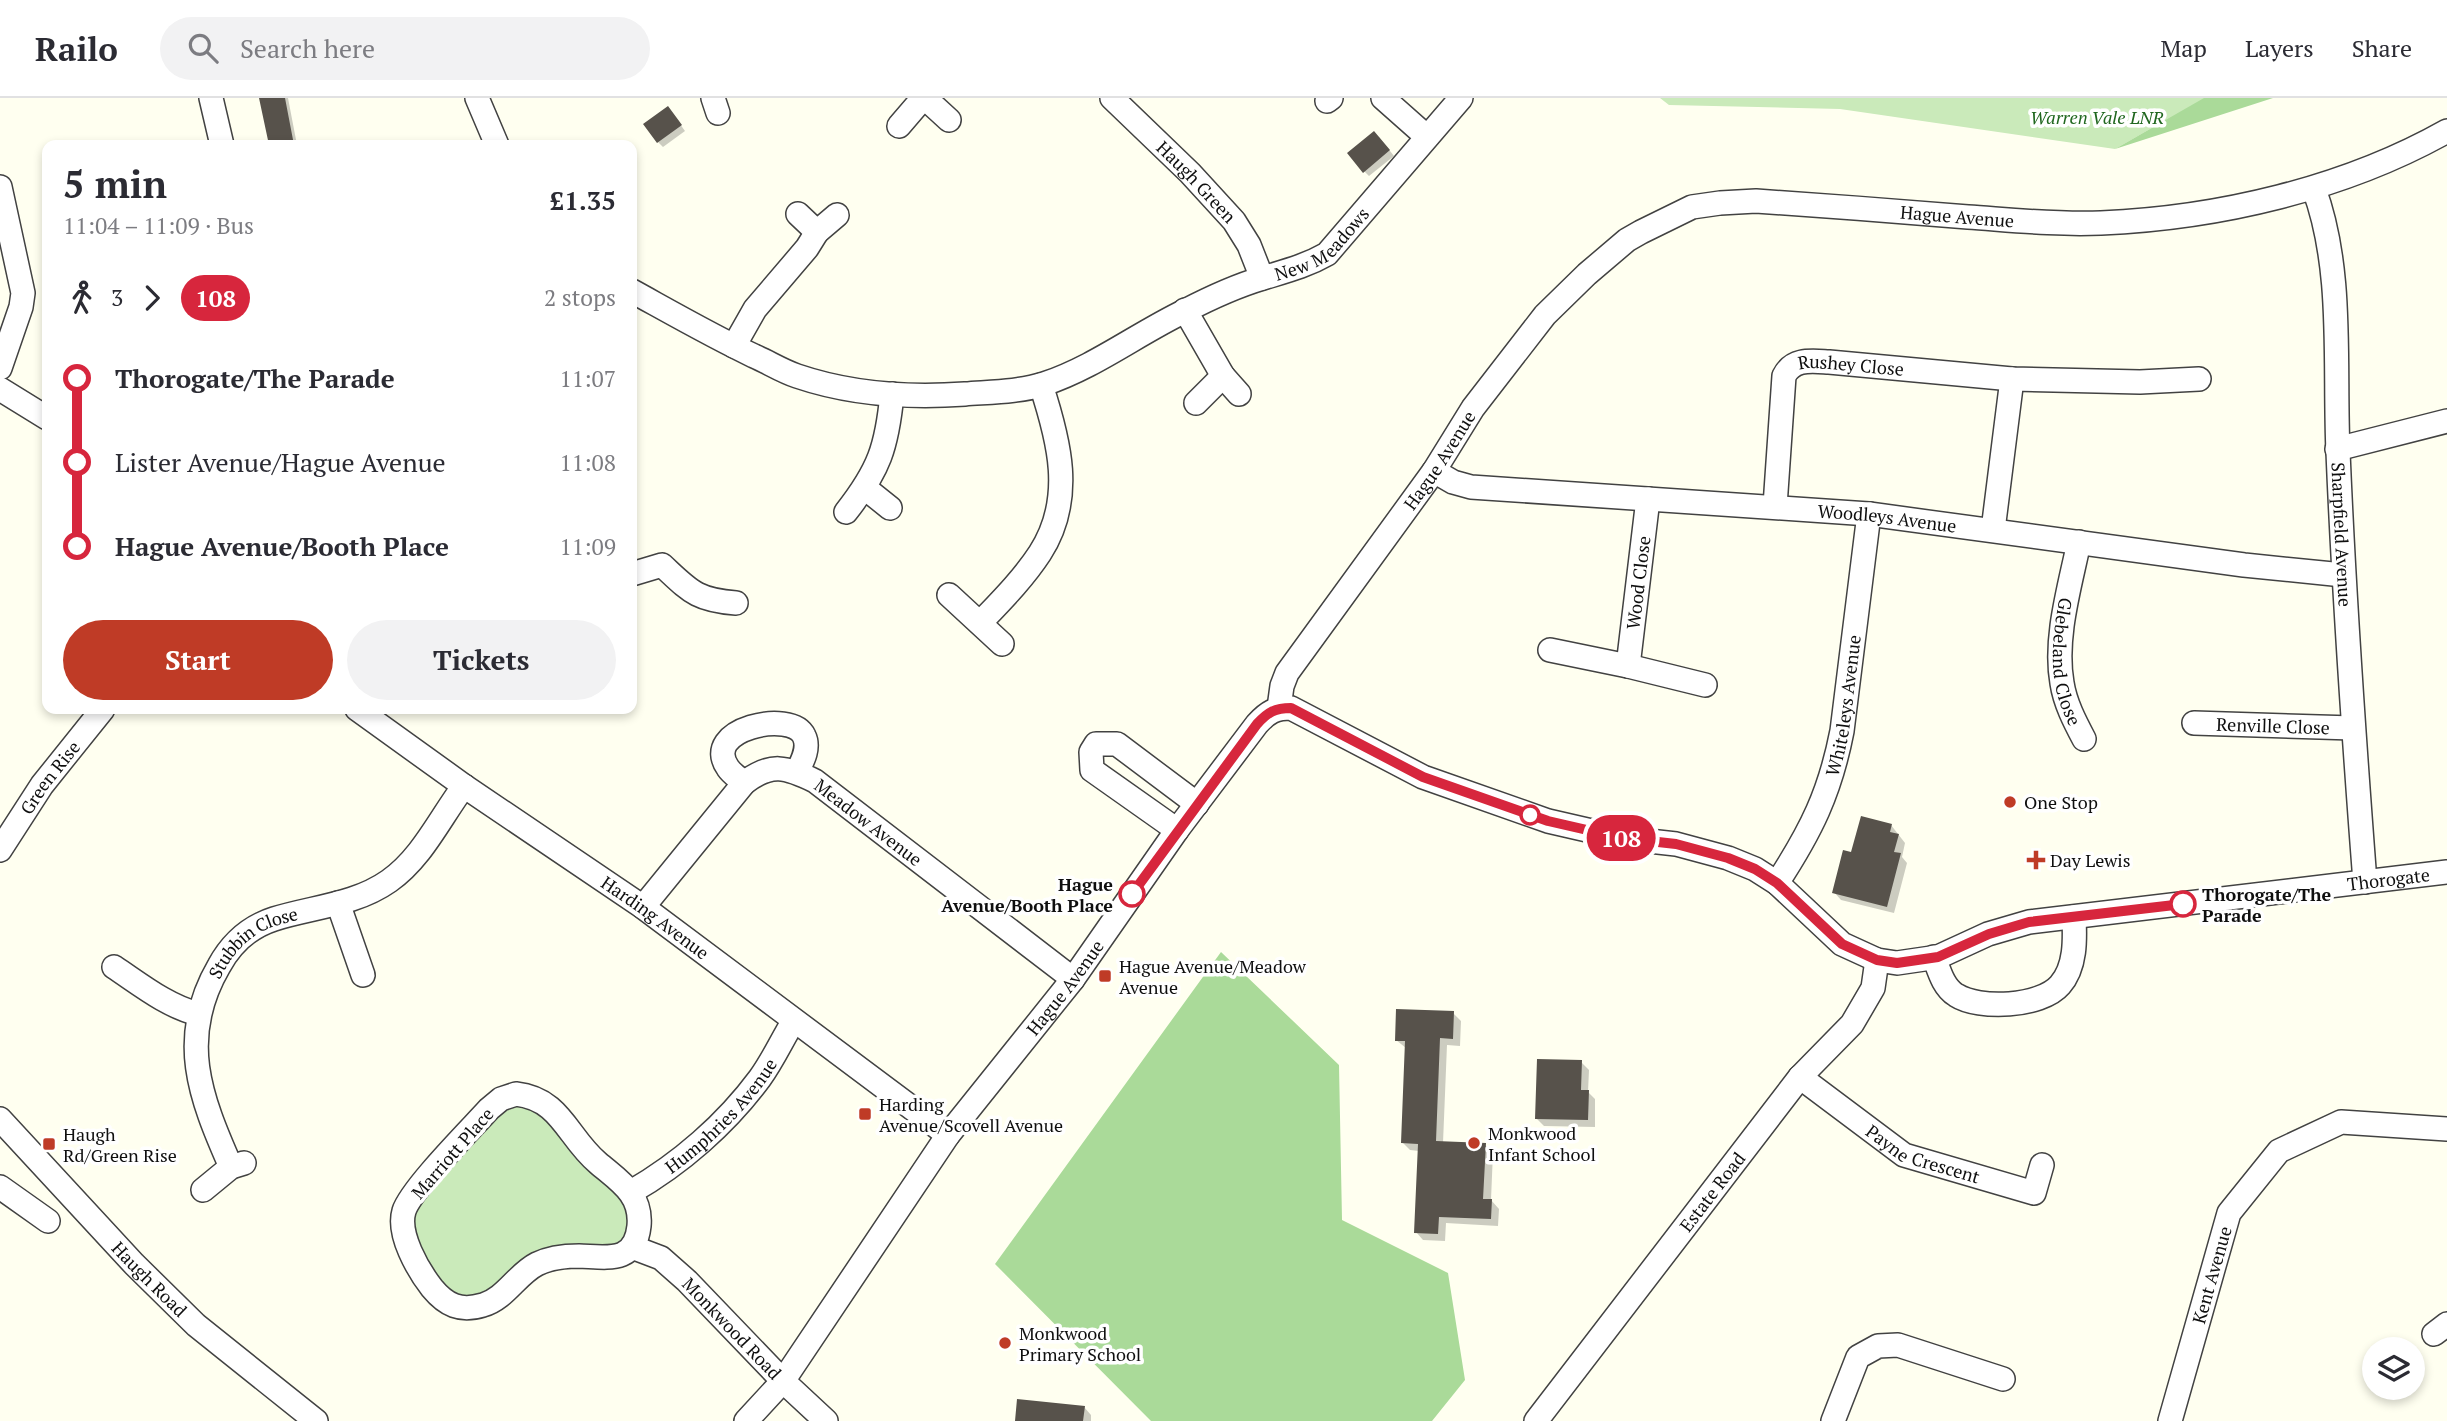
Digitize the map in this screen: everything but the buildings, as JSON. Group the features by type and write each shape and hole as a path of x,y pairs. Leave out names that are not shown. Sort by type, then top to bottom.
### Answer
{"street":[{"path":"211,98 221,140"},
{"path":"477,98 495,140"},
{"path":"899,126 924,98 949,120"},
{"name":"Haugh Green","path":"1112,98 1190,173 1234,221 1249,245 1262,278"},
{"path":"1383,98 1427,137"},
{"name":"New Meadows","path":"637,294 795,376 851,389 892,394 954,394 1041,385 1076,371 1185,310 1262,278 1308,264 1327,254 1461,98"},
{"name":"Hague Avenue","path":"746,1421 783,1381 948,1135 1073,979 1177,830 1257,724 1267,712 1279,708 1287,673 1434,471 1473,408 1545,315 1628,240 1692,207 1756,201 2098,223 2193,213 2314,188 2373,166 2447,131"},
{"path":"0,187 23,293 21,307 0,368"},
{"name":"Sharpfield Avenue","path":"2314,188 2324,217 2333,272 2343,575 2365,882"},
{"path":"798,214 817,232"},
{"path":"734,346 755,309 807,248 817,232 837,215"},
{"path":"1185,310 1223,376 1240,394"},
{"name":"Rushey Close","path":"1775,506 1783,376 1788,368 1796,363 1829,362 2012,379 2140,382 2199,379"},
{"path":"1196,403 1223,376"},
{"path":"1993,530 2012,379"},
{"path":"980,623 1024,576 1042,551 1059,503 1060,450 1041,385"},
{"path":"0,389 42,415"},
{"path":"846,512 865,488 878,463 886,442 892,394"},
{"path":"2337,449 2447,421"},
{"name":"Woodleys Avenue","path":"1434,471 1453,482 1471,487 1869,514 2244,565 2343,575"},
{"path":"865,488 891,508"},
{"name":"Wood Close","path":"1628,666 1648,499"},
{"name":"Whiteleys Avenue","path":"1777,883 1805,841 1823,801 1836,761 1869,514"},
{"name":"Glebeland Close","path":"2079,542 2064,620 2059,664 2067,702 2084,739"},
{"path":"637,573 662,565 694,594 710,601 736,603"},
{"path":"949,595 1002,644"},
{"path":"1550,650 1705,685"},
{"path":"1279,708 1291,708 1423,777 1548,821 1622,838 1676,844 1728,858 1755,869 1777,883 1842,944 1877,960"},
{"name":"Green Rise","path":"0,850 42,785 99,714"},
{"name":"Harding Avenue","path":"374,714 464,786 643,907 793,1022 948,1135"},
{"name":"Meadow Avenue","path":"744,783 728,770 723,760 723,748 728,739 739,731 756,726 782,723 795,726 803,733 806,743 797,772"},
{"name":"Renville Close","path":"2194,723 2353,728"},
{"path":"1177,830 1092,769 1091,752 1096,744 1117,744 1197,804"},
{"name":"Meadow Avenue","path":"643,907 744,783 756,773 784,769 815,781 1073,979"},
{"name":"Stubbin Close","path":"203,1191 238,1165 216,1132 199,1083 196,1062 198,1014 206,987 224,957 240,938 256,927 364,895 404,871 464,786"},
{"name":"Thorogate","path":"1877,960 1897,963 1934,957 2006,928 2029,922 2447,872"},
{"path":"338,903 362,976"},
{"path":"1934,957 1946,984 1964,999 1998,1003 2036,1000 2060,986 2066,975 2075,940 2074,917"},
{"name":"Estate Road","path":"1536,1421 1800,1077 1852,1024 1873,988 1877,960"},
{"path":"114,968 168,1003 198,1014"},
{"name":"Humphries Avenue","path":"631,1192 658,1177 729,1116 761,1076 793,1022"},
{"name":"Payne Crescent","path":"1800,1077 1904,1155 2034,1193 2042,1165"},
{"name":"Marriott Place","path":"631,1192 621,1180 597,1163 544,1101 516,1094 501,1099 489,1109 415,1193 404,1209 402,1225 404,1239 429,1284 444,1301 455,1307 485,1305 537,1264 546,1261 577,1256 604,1259 620,1256 632,1248"},
{"name":"Haugh Road","path":"0,1119 134,1264 196,1325 316,1421"},
{"name":"Kent Avenue","path":"2170,1421 2229,1213 2279,1151 2341,1122 2447,1129"},
{"path":"0,1188 48,1221"},
{"path":"631,1192 638,1205 640,1219 638,1235 632,1248"},
{"name":"Monkwood Road","path":"632,1248 661,1258 826,1421"},
{"path":"1833,1421 1858,1357 1878,1346 1898,1345 2003,1379"}],"green space":[{"name":"Warren Vale LNR","path":"1660,98 2250,98 2157,125 2115,149 1840,109 1669,105"},
{"path":"2204,98 2273,98 2115,149"},
{"path":"1221,952 1339,1065 1342,1220 1448,1273 1465,1380 1432,1421 1151,1421 995,1264"},
{"path":"531,1096 631,1192 632,1247 577,1256 501,1295 444,1301 404,1209 489,1109"}],"bus line":[{"name":"108","path":"1132,894 1267,712 1291,708 1423,777 1548,821 1622,838 1676,844 1728,858 1755,869 1777,883 1842,944 1877,960 1897,963 1938,957 1989,934 2029,922 2183,904"}],"place":[{"name":"One Stop","path":"2010,802"},
{"name":"Day Lewis","path":"2036,860"},
{"name":"Hague Avenue/Booth Place","path":"1132,894"},
{"name":"Thorogate/The Parade","path":"2183,904"},
{"name":"Hague Avenue/Meadow Avenue","path":"1105,976"},
{"name":"Harding Avenue/Scovell Avenue","path":"865,1114"},
{"name":"Monkwood Infant School","path":"1474,1143"},
{"name":"Haugh Rd/Green Rise","path":"49,1144"},
{"name":"Monkwood Primary School","path":"1005,1343"}]}
